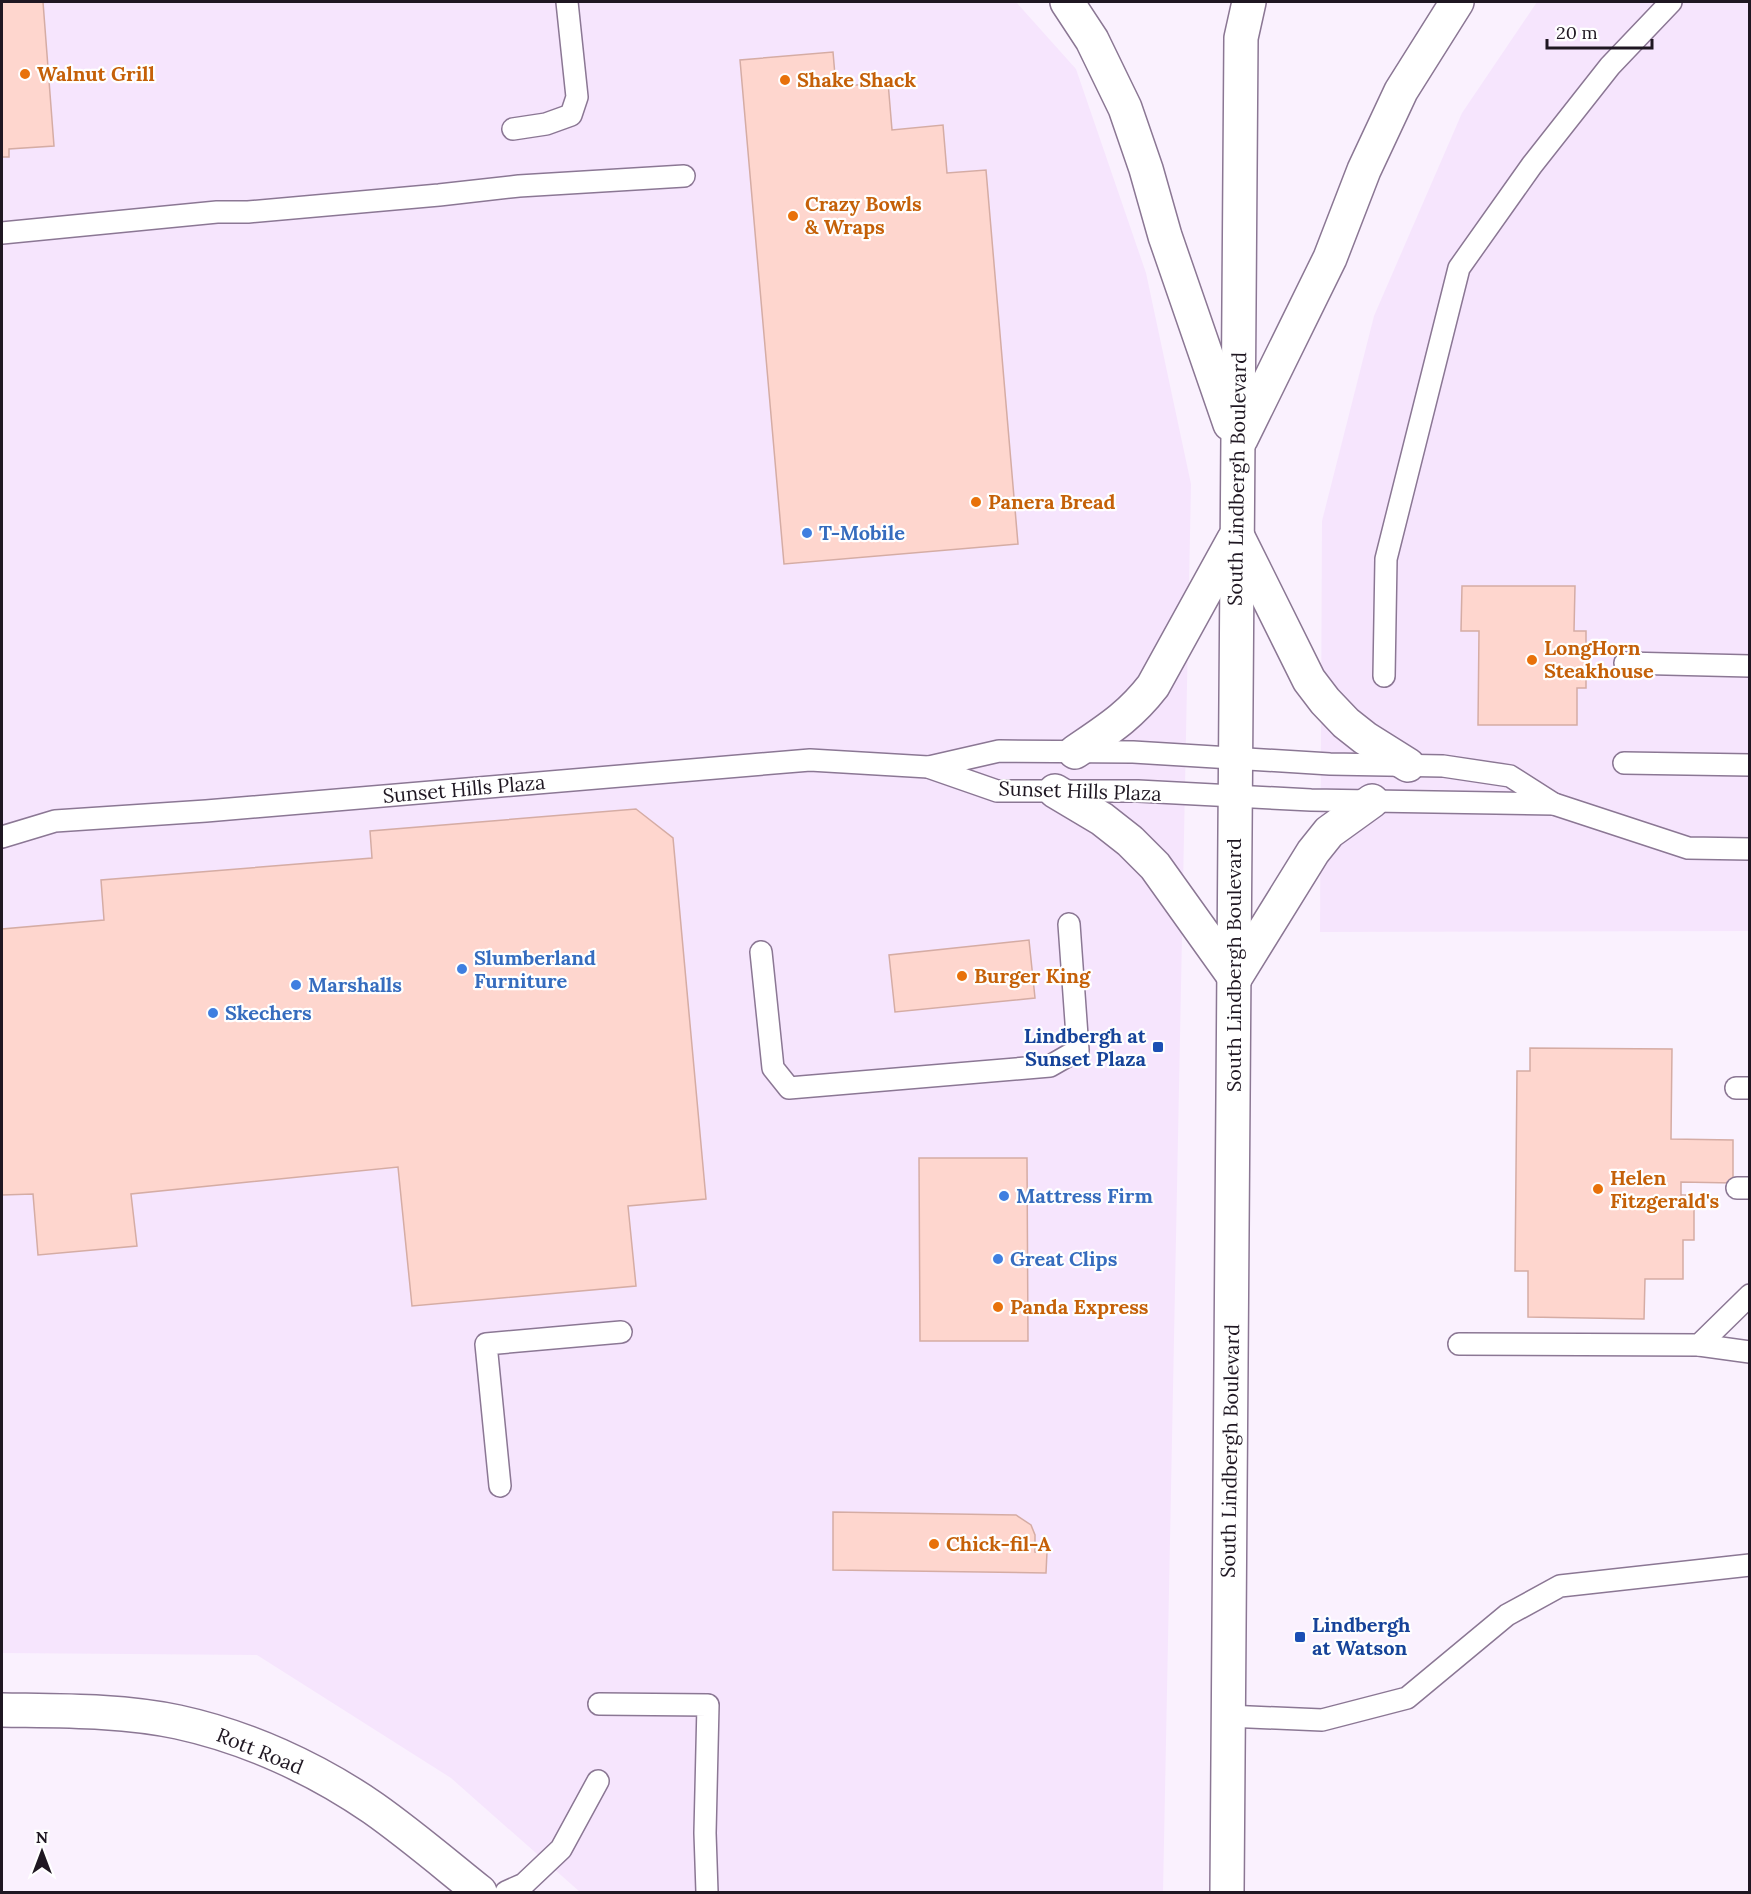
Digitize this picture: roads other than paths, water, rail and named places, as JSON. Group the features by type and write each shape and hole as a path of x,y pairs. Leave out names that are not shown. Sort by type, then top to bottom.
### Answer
{"main road":[{"path":"1067,2 1092,40 1125,108 1146,169 1165,236 1238,446"},
{"name":"South Lindbergh Boulevard","path":"1233,2 1241,38"},
{"name":"South Lindbergh Boulevard","path":"1227,1893 1241,38 1249,2"},
{"path":"1238,446 1330,258 1364,170 1401,92 1457,2"},
{"path":"1075,752 1136,707 1153,686 1237,534"},
{"path":"1237,534 1309,680 1325,702 1365,738 1408,765"},
{"path":"1055,792 1102,819 1130,841 1155,866 1234,978 1312,852 1329,832 1372,801"},
{"name":"Rott Road","path":"2,1710 140,1716 195,1727 264,1749 302,1766 371,1807 480,1893"}],"lane":[{"path":"513,129 546,124 571,115 576,97 567,2"},
{"path":"1384,676 1386,560 1459,268 1532,165 1603,75 1671,2"},
{"path":"2,233 519,186 684,176"},
{"path":"1625,663 1749,666"},
{"name":"Sunset Hills Plaza","path":"928,767 999,751 1133,752 1329,764 1443,766 1510,776 1554,804"},
{"name":"Sunset Hills Plaza","path":"2,837 55,821 206,811 810,760 928,767 997,791 1138,792 1372,801 1554,804"},
{"path":"1624,764 1749,765"},
{"path":"1554,804 1688,848 1749,849"},
{"path":"760,952 773,1068 789,1088 1050,1066 1078,1050 1069,924"},
{"path":"1699,1346 1749,1295"},
{"path":"500,1486 486,1344 621,1332"},
{"path":"1459,1344 1699,1346 1749,1352"},
{"path":"1227,1716 1322,1720 1407,1698 1507,1615 1560,1586 1749,1565"},
{"path":"599,1704 708,1705 705,1833 707,1893"},
{"path":"506,1893 524,1884 561,1849 598,1781"}],"place":[{"name":"Walnut Grill","path":"25,74"},
{"name":"Shake Shack","path":"785,80"},
{"name":"Crazy Bowls & Wraps","path":"793,216"},
{"name":"Panera Bread","path":"976,502"},
{"name":"T-Mobile","path":"807,533"},
{"name":"LongHorn Steakhouse","path":"1532,660"},
{"name":"Slumberland Furniture","path":"462,969"},
{"name":"Burger King","path":"962,976"},
{"name":"Marshalls","path":"296,985"},
{"name":"Skechers","path":"213,1013"},
{"name":"Lindbergh at Sunset Plaza","path":"1158,1047"},
{"name":"Helen Fitzgerald's","path":"1598,1189"},
{"name":"Mattress Firm","path":"1004,1196"},
{"name":"Great Clips","path":"998,1259"},
{"name":"Panda Express","path":"998,1307"},
{"name":"Chick-fil-A","path":"934,1544"},
{"name":"Lindbergh at Watson","path":"1300,1637"}]}
